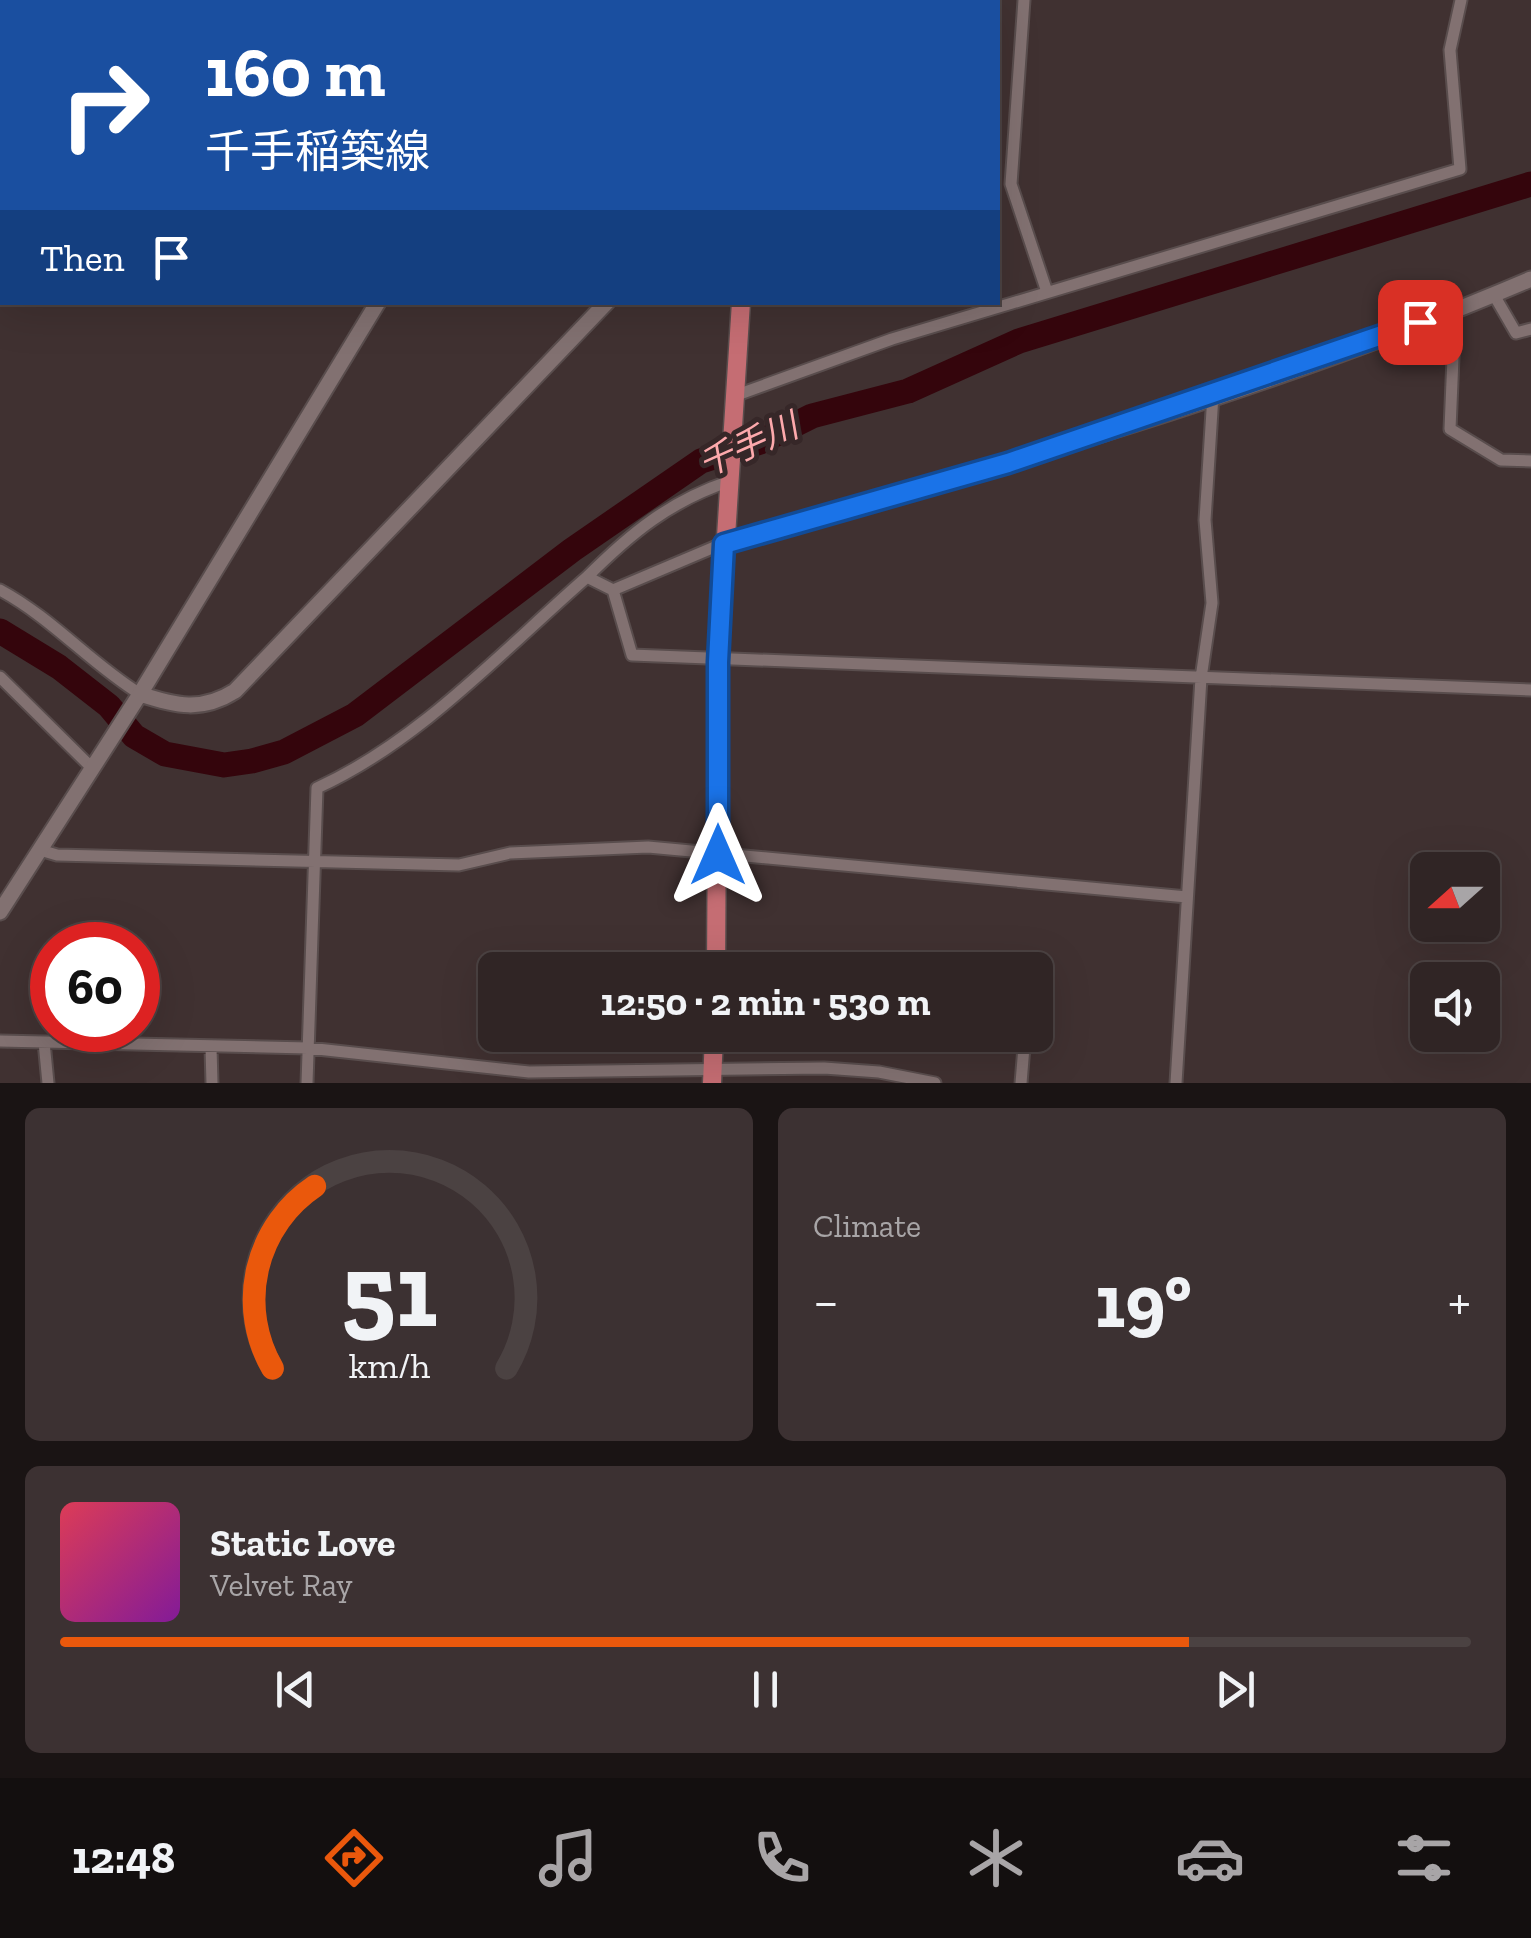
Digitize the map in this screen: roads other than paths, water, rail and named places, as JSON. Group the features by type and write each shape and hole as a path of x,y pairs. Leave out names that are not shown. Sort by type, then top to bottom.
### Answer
{"main road":[{"path":"716,952 718,662 741,305"},
{"path":"712,1077 713,1052"}],"street":[{"path":"1024,0 1012,184 1046,292"},
{"path":"737,399 892,339 1460,169 1450,50 1461,0"},
{"path":"1000,180 1012,184"},
{"path":"613,590 724,544 1008,463 1212,396 1531,280"},
{"path":"1494,295 1508,326 1516,333 1531,329"},
{"path":"0,912 140,694 376,305"},
{"path":"0,590 34,608 112,676 140,694 187,707 218,702 235,691 604,305"},
{"path":"1454,310 1455,384 1447,414 1450,429 1501,460 1531,461"},
{"path":"1176,1083 1201,678 1212,604 1205,520 1212,396"},
{"path":"306,1083 317,788 350,774 412,730 587,577 632,532 666,508 730,478"},
{"path":"587,577 613,590 632,655 718,662 1531,690"},
{"path":"0,677 94,764"},
{"path":"40,850 58,856 459,865 510,852 648,847 1187,897"},
{"path":"0,1041 30,1042"},
{"path":"160,1046 308,1048 529,1072 712,1077 824,1068 879,1072 935,1083"},
{"path":"212,1048 212,1083"},
{"path":"45,1052 48,1083"},
{"path":"1021,1083 1024,1052"}],"waterway":[{"name":"千手川","path":"0,631 59,667 109,706 134,736 165,754 224,765 284,752 355,715 572,550 701,461 760,442 812,416 908,391 1019,341 1531,184"}]}
